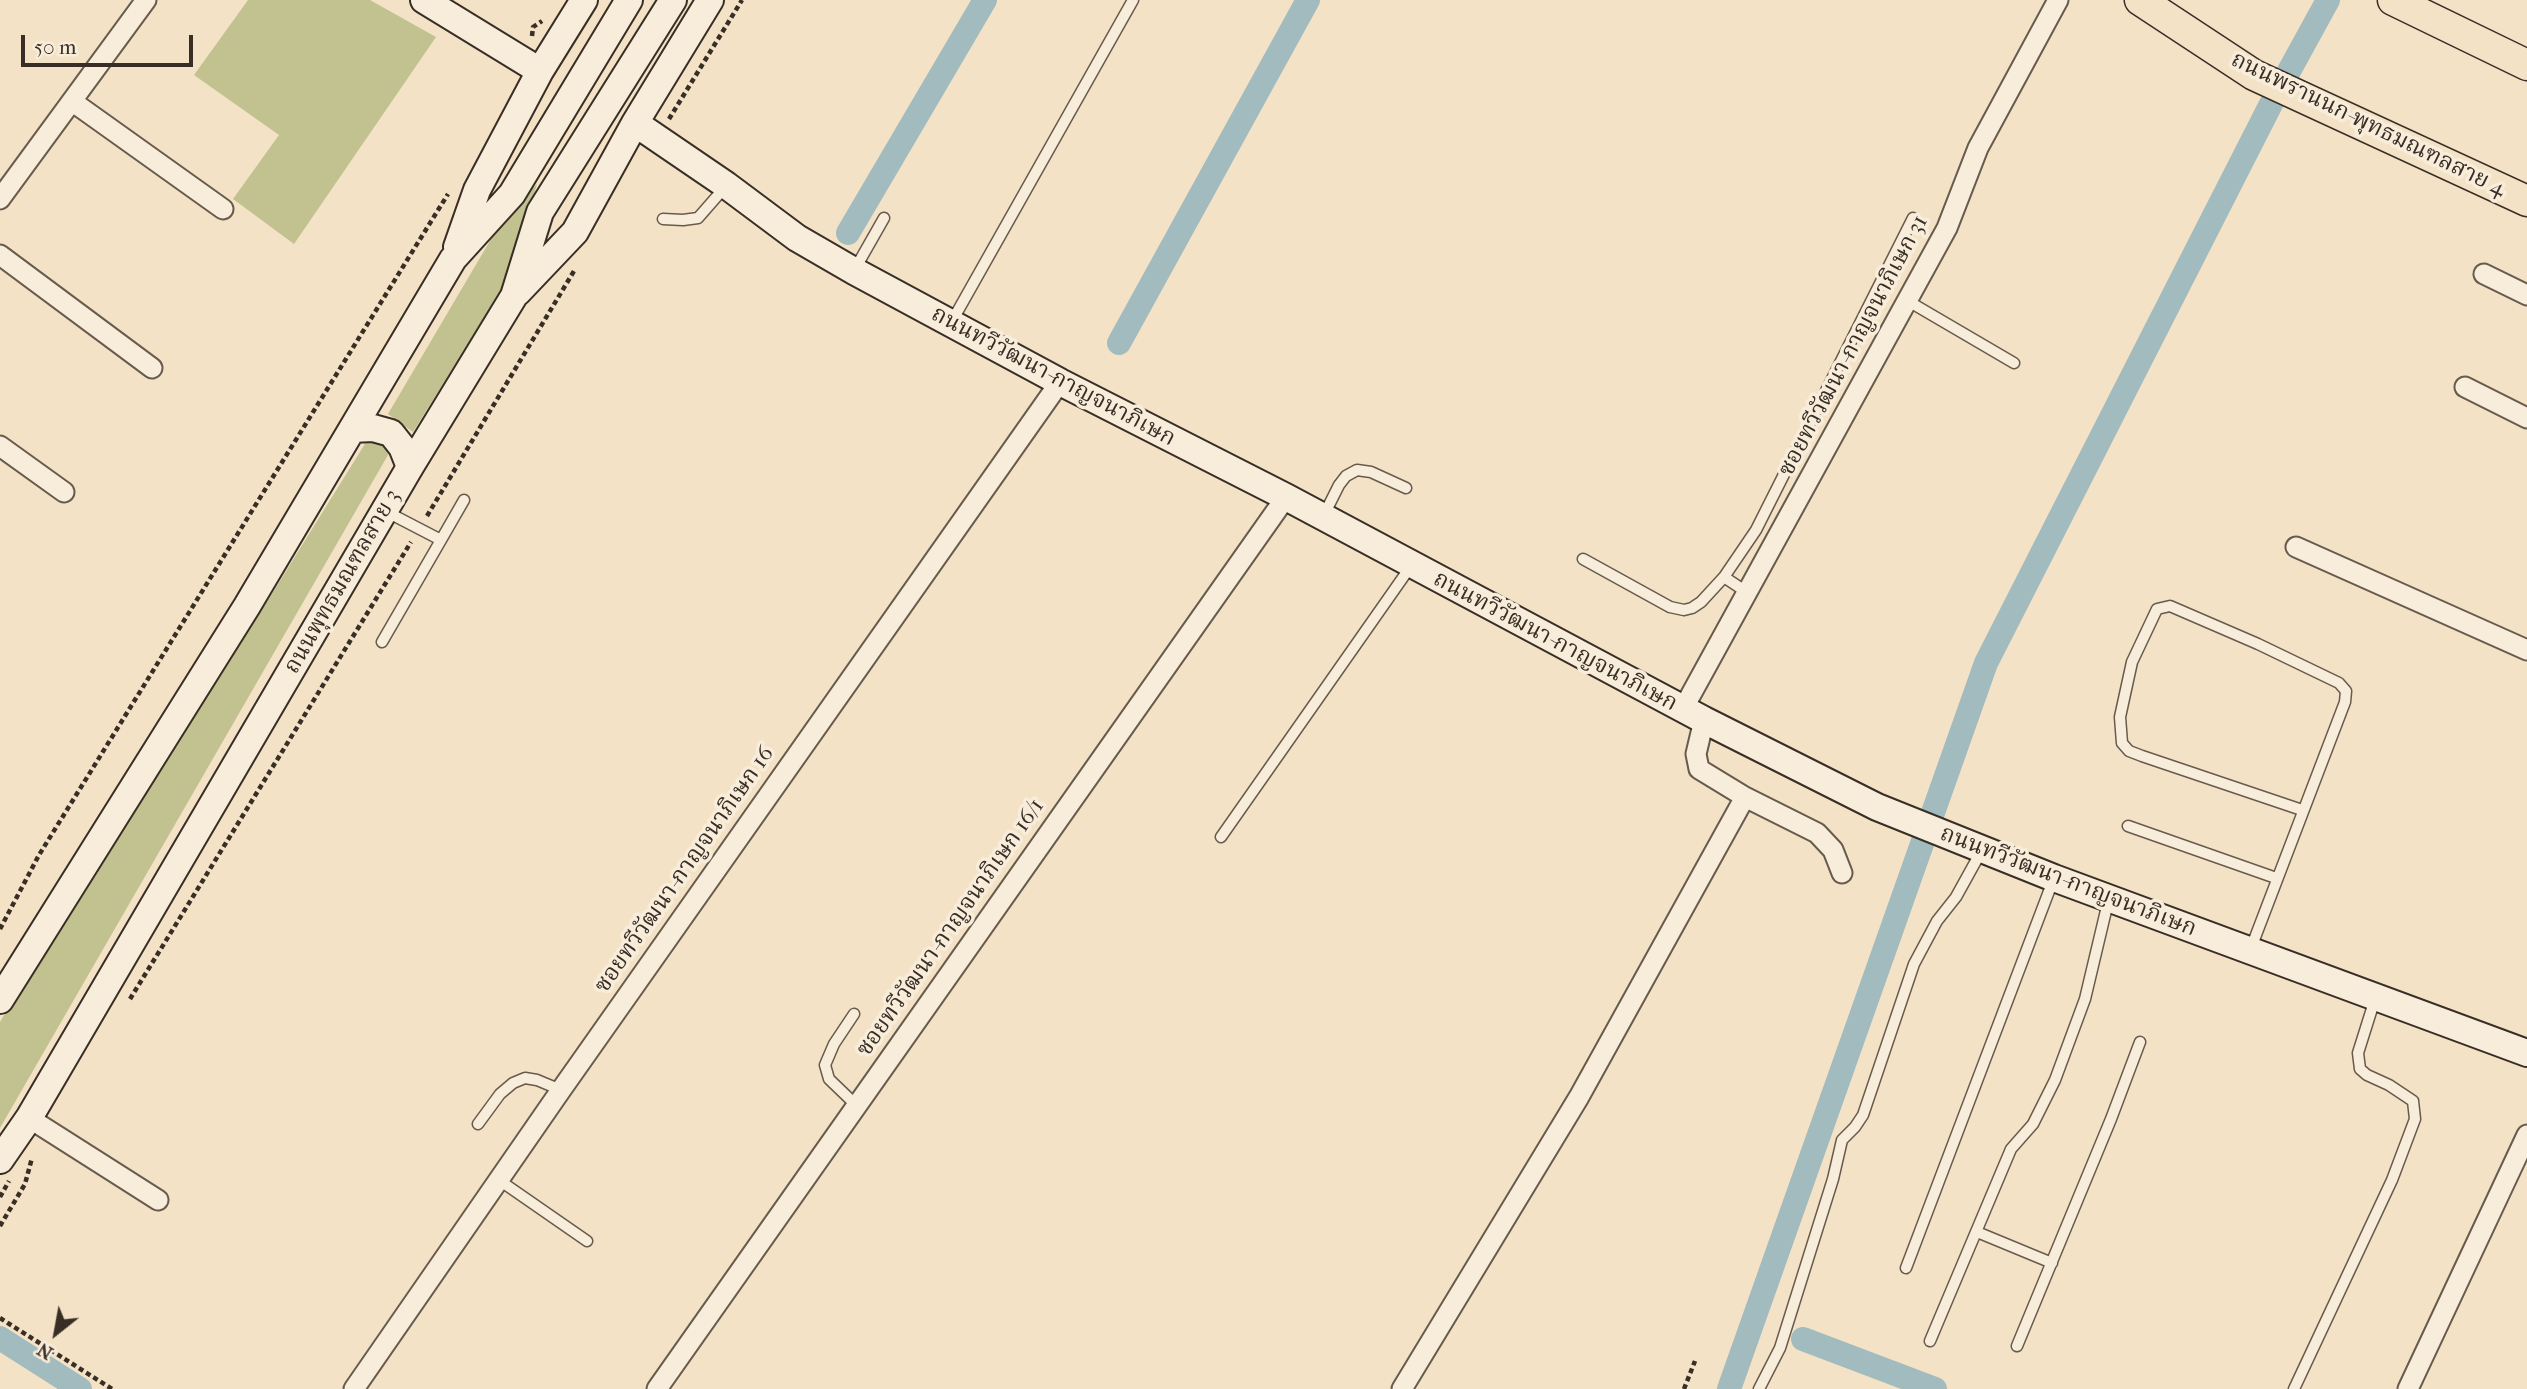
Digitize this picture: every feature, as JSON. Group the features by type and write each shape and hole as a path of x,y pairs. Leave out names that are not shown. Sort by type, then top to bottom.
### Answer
{"main road":[{"path":"424,0 540,71"},
{"path":"453,259 477,190 540,71 584,0"},
{"path":"0,1000 247,606 453,259 512,194 629,0"},
{"name":"ถนนพุทธมณฑลสาย 3","path":"11,1167 29,1118 384,510 514,296 540,212 673,0"},
{"path":"514,296 575,232 635,123 710,0"},
{"name":"ถนนพรานนก-พุทธมณฑลสาย 4","path":"2140,0 2254,75 2527,201"},
{"path":"2393,0 2527,65"},
{"name":"ถนนทวีวัฒนา-กาญจนาภิเษก","path":"635,123 726,185 797,238 854,271 1060,382 1286,497 1693,715 1877,807 2054,878 2527,1053"},
{"path":"352,429 373,428 391,433 402,447 410,467"}],"street":[{"path":"0,199 74,102 146,0"},
{"name":"ซอยทวีวัฒนา-กาญจนาภิเษก 31","path":"1745,797 1699,769 1693,715 1748,593 1947,228 1978,148 2058,0"},
{"path":"74,102 223,209"},
{"path":"0,255 152,368"},
{"path":"2484,274 2527,295"},
{"name":"ซอยทวีวัฒนา-กาญจนาภิเษก 16","path":"354,1389 561,1090 1060,382"},
{"path":"2465,387 2527,418"},
{"path":"0,446 64,492"},
{"name":"ซอยทวีวัฒนา-กาญจนาภิเษก 16/1","path":"657,1389 1286,497"},
{"path":"2296,547 2527,650"},
{"path":"1402,1389 1579,1097 1745,797 1816,833 1833,850 1842,873"},
{"path":"29,1118 158,1200"},
{"path":"2408,1389 2527,1135"}],"lane":[{"path":"951,324 1133,0"},
{"path":"663,219 698,218 726,185"},
{"path":"854,271 884,218"},
{"path":"1583,559 1670,607 1684,610 1701,602 1724,577 1762,518 1913,218"},
{"path":"1908,301 2014,363"},
{"path":"1322,517 1339,485 1346,476 1357,470 1371,472 1406,488"},
{"path":"382,642 464,500"},
{"path":"384,510 441,540"},
{"path":"1221,837 1412,566"},
{"path":"1724,577 1748,593"},
{"path":"2249,951 2345,702 2346,691 2339,683 2258,644 2170,606 2157,609 2132,662 2120,717 2122,743 2129,751 2142,756 2302,810"},
{"path":"2128,825 2276,878"},
{"path":"1759,1389 1780,1348 1833,1180 1842,1140 1863,1115 1914,964 1937,921 1956,897 1982,850"},
{"path":"1906,1268 2054,878"},
{"path":"1930,1341 2011,1149 2033,1124 2055,1080 2085,999 2109,898"},
{"path":"2294,1389 2392,1180 2415,1119 2413,1101 2360,1069 2358,1053 2375,998"},
{"path":"854,1014 834,1044 825,1065 829,1079 856,1105"},
{"path":"2017,1346 2140,1042"},
{"path":"478,1124 500,1094 513,1083 525,1078 561,1090"},
{"path":"499,1180 587,1241"},
{"path":"1977,1232 2052,1263"}],"path":[{"path":"670,117 742,0"},
{"path":"0,929 39,855 452,189"},
{"path":"129,1000 420,528 578,265"},
{"path":"0,1198 11,1167 35,1148 25,1184 0,1226"},
{"path":"0,1318 112,1389"},
{"path":"1684,1389 1695,1361"}],"shaded area":[{"path":"248,0 370,0 436,37 294,244 233,199 279,135 194,75"},
{"path":"537,184 511,274 413,432 388,414 504,217"},
{"path":"368,439 386,441 388,455 0,1128 0,1022 63,917 268,600"}],"waterway":[{"path":"848,233 985,0"},
{"path":"1119,343 1308,0"},
{"path":"1729,1389 1986,663 2271,104 2328,0"},
{"path":"0,1338 80,1389"},
{"path":"1803,1339 1935,1389"}]}
